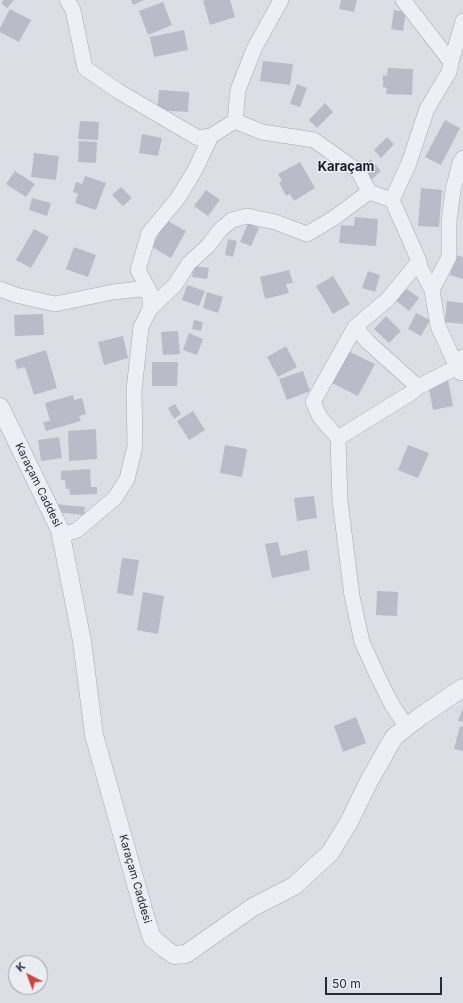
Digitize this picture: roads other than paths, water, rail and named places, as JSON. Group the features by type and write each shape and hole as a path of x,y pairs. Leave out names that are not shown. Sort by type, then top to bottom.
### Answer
{"street":[{"path":"67,0 73,10 85,68 118,91 198,138 211,136 235,121"},
{"path":"235,121 238,90 254,49 281,0"},
{"path":"403,0 451,62"},
{"path":"392,200 409,163 427,109 449,72 463,21"},
{"path":"235,121 262,132 314,140 359,172 369,192 392,200 419,261 420,267 432,290 438,326 461,366 418,387 411,393 338,438"},
{"path":"150,309 150,292 138,270 150,233 181,192 195,170 211,136"},
{"path":"432,290 449,257 449,221 452,190 460,163 463,158"},
{"path":"61,536 77,530 115,498 127,479 135,446 134,390 140,327 150,309 175,285 189,263 208,246 220,230 232,220 247,216 275,222 307,234 334,218 369,192"},
{"path":"408,727 392,705 362,642 352,596 341,509 338,438 320,417 313,402 355,327 388,299 419,261"},
{"path":"0,289 16,295 55,304 113,292 140,289 150,292"},
{"path":"355,327 368,342 418,387"},
{"name":"Karaçam Caddesi","path":"0,407 60,530 82,641 94,735 144,916 152,938 174,955 186,954 253,907 294,886 330,853 349,822 369,781 394,737 421,716 463,688"}],"district":[{"name":"Karaçam","path":"346,167"}]}
